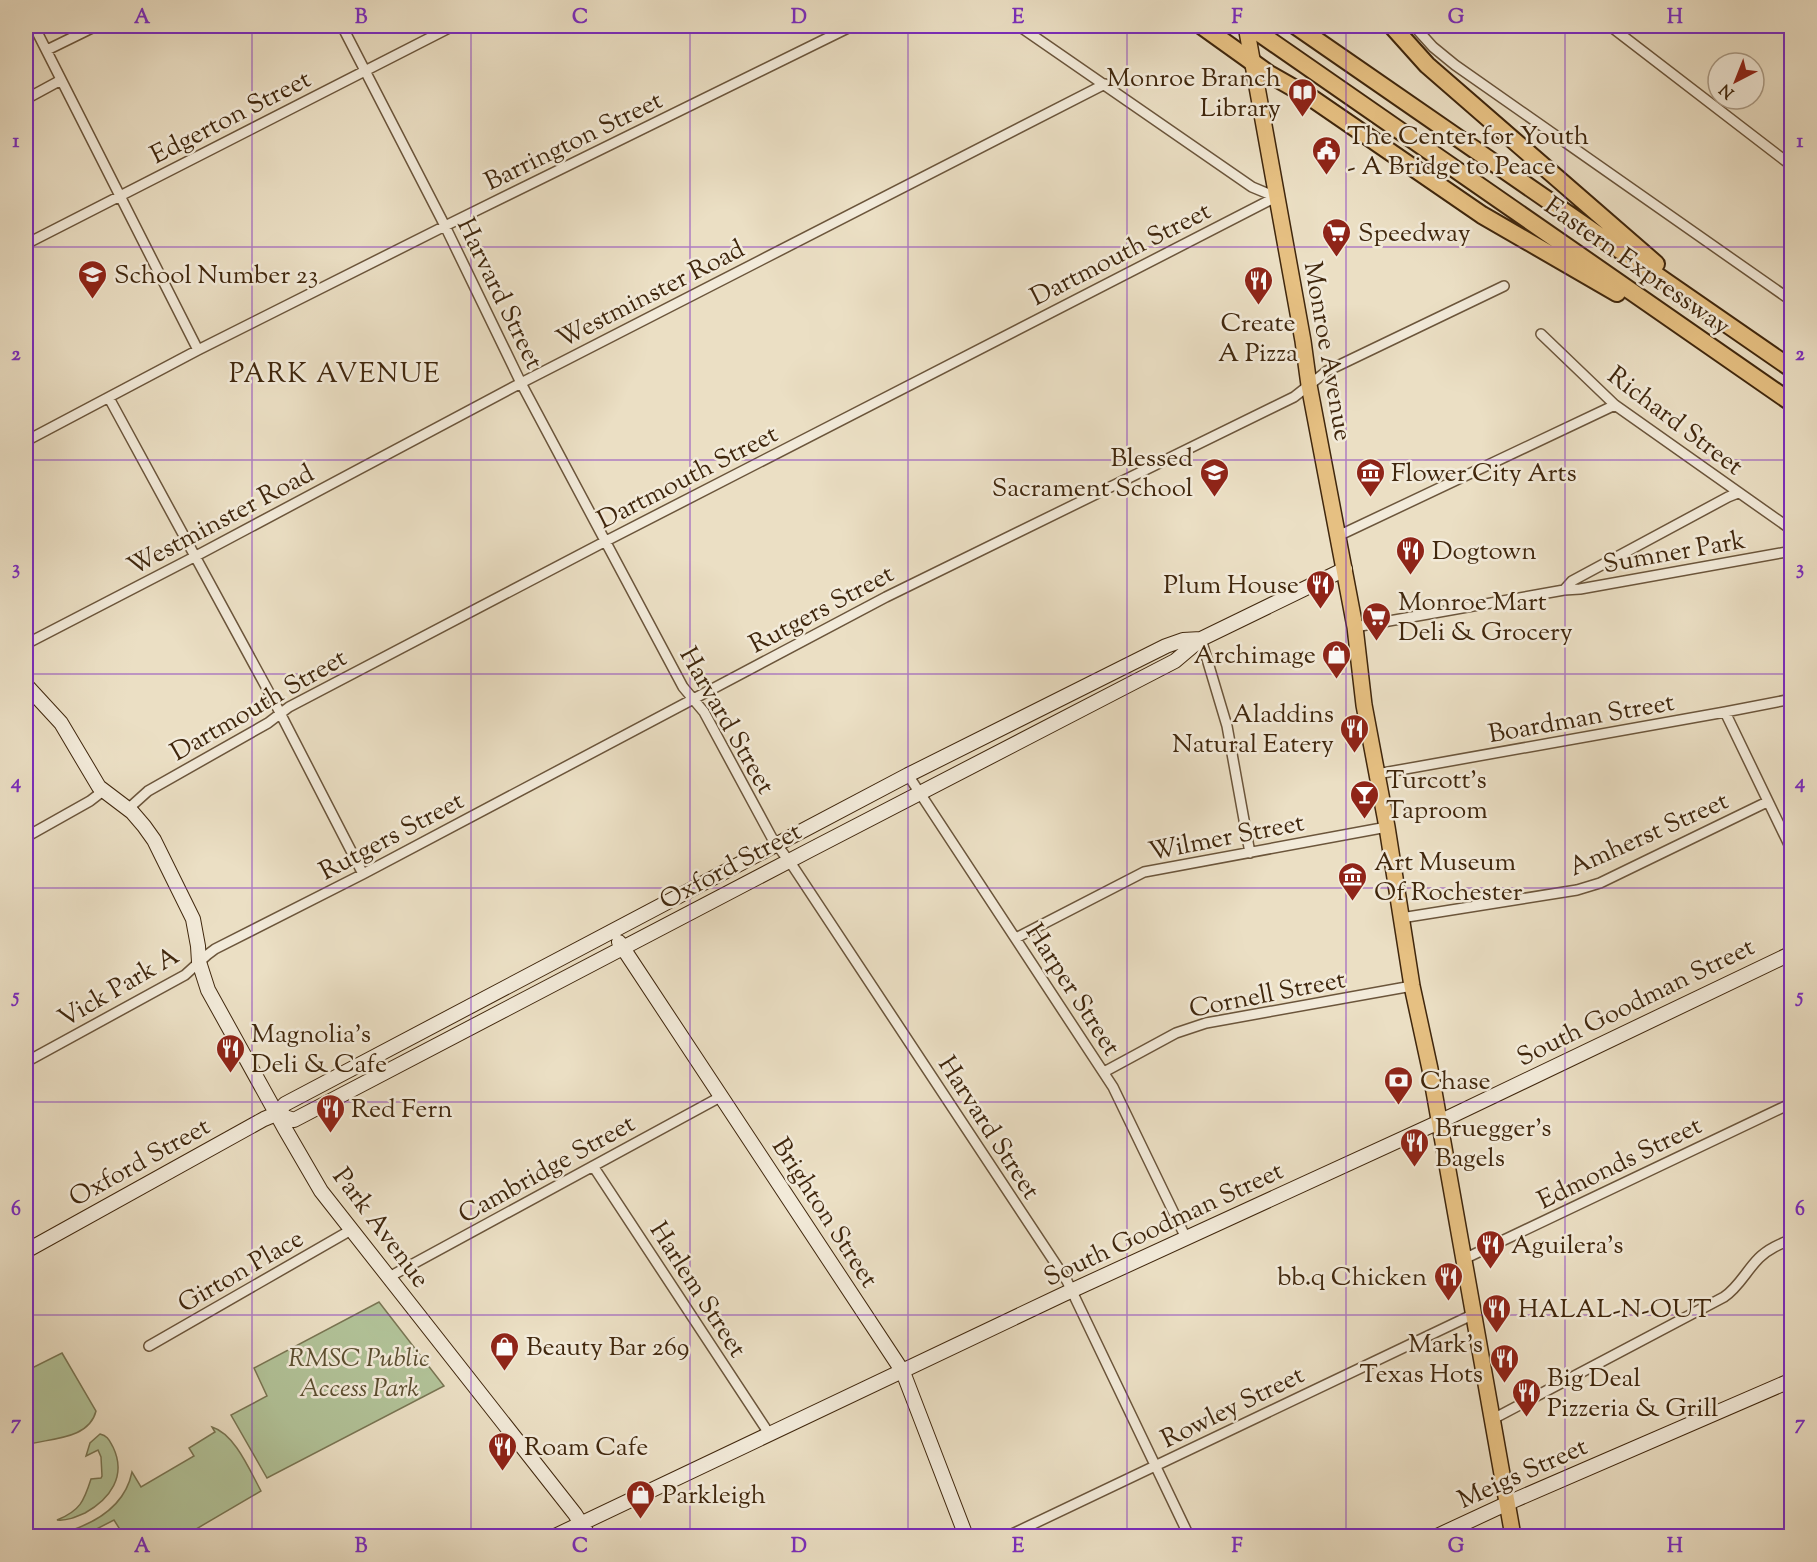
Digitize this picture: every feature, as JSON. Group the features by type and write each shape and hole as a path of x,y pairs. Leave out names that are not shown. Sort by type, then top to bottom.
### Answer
{"highway":[{"path":"1202,26 1252,55 1269,74 1333,112 1487,218 1709,345"},
{"name":"Eastern Expressway","path":"1247,26 1787,401"},
{"name":"Eastern Expressway","path":"1296,26 1791,369"},
{"path":"1392,26 1427,65 1721,320"}],"main road":[{"name":"Monroe Avenue","path":"1247,26 1276,197 1345,569 1365,705 1412,986 1439,1122 1513,1536"}],"street":[{"path":"34,26 198,351"},
{"path":"47,50 96,26"},
{"name":"Harvard Street","path":"342,26 445,226 521,383 683,687 704,712 776,844 1072,1291 1189,1536"},
{"name":"Edgerton Street","path":"26,244 453,26"},
{"name":"Barrington Street","path":"26,441 445,226 852,26"},
{"path":"1019,26 1252,187 1276,197"},
{"path":"1414,26 1428,42 1455,65 1791,301"},
{"path":"1610,26 1791,166"},
{"path":"26,99 61,80"},
{"name":"Westminster Road","path":"26,644 521,383 1105,84"},
{"name":"Dartmouth Street","path":"128,809 148,791 268,723 289,707 606,541 1276,197"},
{"name":"Rutgers Street","path":"199,962 215,950 886,597 1294,397 1327,371 1504,286"},
{"name":"Richard Street","path":"1541,334 1615,405 1791,530"},
{"path":"109,398 280,713 363,874"},
{"path":"1338,536 1615,405"},
{"name":"Sumner Park","path":"1564,590 1572,581 1738,493"},
{"name":"Sumner Park","path":"1354,627 1564,590 1580,590 1791,551"},
{"name":"Oxford Street","path":"276,1114 294,1120 1175,661 1201,639 1345,569"},
{"path":"1201,639 1227,726 1250,853"},
{"name":"Oxford Street","path":"26,1251 276,1114 285,1104 908,775 1166,646 1183,640 1201,639"},
{"name":"Park Avenue","path":"26,685 61,723 93,779 103,791 128,809 149,832 193,919 197,934 199,962 211,995 321,1191 582,1524 589,1536"},
{"name":"Boardman Street","path":"1377,774 1791,699"},
{"path":"1725,712 1791,851"},
{"name":"Harper Street","path":"908,775 1104,1072 1186,1238"},
{"path":"26,837 87,803 103,791"},
{"name":"Amherst Street","path":"1401,918 1470,909 1577,890 1600,883 1767,802"},
{"name":"Wilmer Street","path":"1016,938 1144,872 1387,827"},
{"name":"Brighton Street","path":"612,930 903,1372 966,1536"},
{"name":"South Goodman Street","path":"555,1536 1072,1291 1439,1122 1791,953"},
{"name":"Vick Park A","path":"26,1062 185,975 199,962"},
{"name":"Cornell Street","path":"1104,1072 1176,1033 1206,1023 1412,986"},
{"name":"Cambridge Street","path":"389,1277 722,1096"},
{"name":"Edmonds Street","path":"1464,1259 1791,1102"},
{"name":"Harlem Street","path":"593,1166 770,1435"},
{"name":"Girton Place","path":"149,1346 351,1230"},
{"path":"1493,1419 1724,1297 1737,1287 1761,1257 1791,1239"},
{"name":"Rowley Street","path":"1008,1536 1474,1314"},
{"name":"Meigs Street","path":"1437,1536 1791,1380"}],"green space":[{"name":"RMSC Public Access Park","path":"379,1302 444,1386 267,1478 231,1415 267,1396 254,1368"},
{"path":"62,1353 96,1411 92,1420 77,1433 26,1445 26,1371"},
{"path":"212,1427 228,1437 235,1445 261,1491 191,1532 193,1536 124,1536 114,1520 83,1536 51,1536 90,1523 102,1516 121,1497 128,1486 132,1472 141,1487 194,1456 189,1448 215,1432"},
{"path":"100,1434 109,1440 117,1458 118,1468 114,1486 102,1501 85,1513 57,1520 76,1509 91,1479 102,1476 101,1457 98,1450 86,1456 90,1443"}],"place":[{"name":"Monroe Branch Library","path":"1302,118"},
{"name":"The Center for Youth - A Bridge to Peace","path":"1326,176"},
{"name":"Speedway","path":"1337,258"},
{"name":"School Number 23","path":"93,300"},
{"name":"Create A Pizza","path":"1258,306"},
{"name":"Blessed Sacrament School","path":"1214,498"},
{"name":"Flower City Arts","path":"1370,498"},
{"name":"Dogtown","path":"1411,576"},
{"name":"Plum House","path":"1320,610"},
{"name":"Monroe Mart Deli & Grocery","path":"1377,642"},
{"name":"Archimage","path":"1337,680"},
{"name":"Aladdins Natural Eatery","path":"1355,754"},
{"name":"Turcott's Taproom","path":"1365,820"},
{"name":"Art Museum Of Rochester","path":"1353,902"},
{"name":"Magnolia's Deli & Cafe","path":"230,1074"},
{"name":"Chase","path":"1399,1106"},
{"name":"Red Fern","path":"330,1134"},
{"name":"Bruegger's Bagels","path":"1414,1168"},
{"name":"Aguilera's","path":"1490,1270"},
{"name":"bb.q Chicken","path":"1448,1302"},
{"name":"HALAL-N-OUT","path":"1497,1334"},
{"name":"Beauty Bar 269","path":"505,1372"},
{"name":"Mark's Texas Hots","path":"1504,1384"},
{"name":"Big Deal Pizzeria & Grill","path":"1526,1418"},
{"name":"Roam Cafe","path":"503,1472"},
{"name":"Parkleigh","path":"641,1520"}],"district":[{"name":"PARK AVENUE","path":"335,373"}]}
